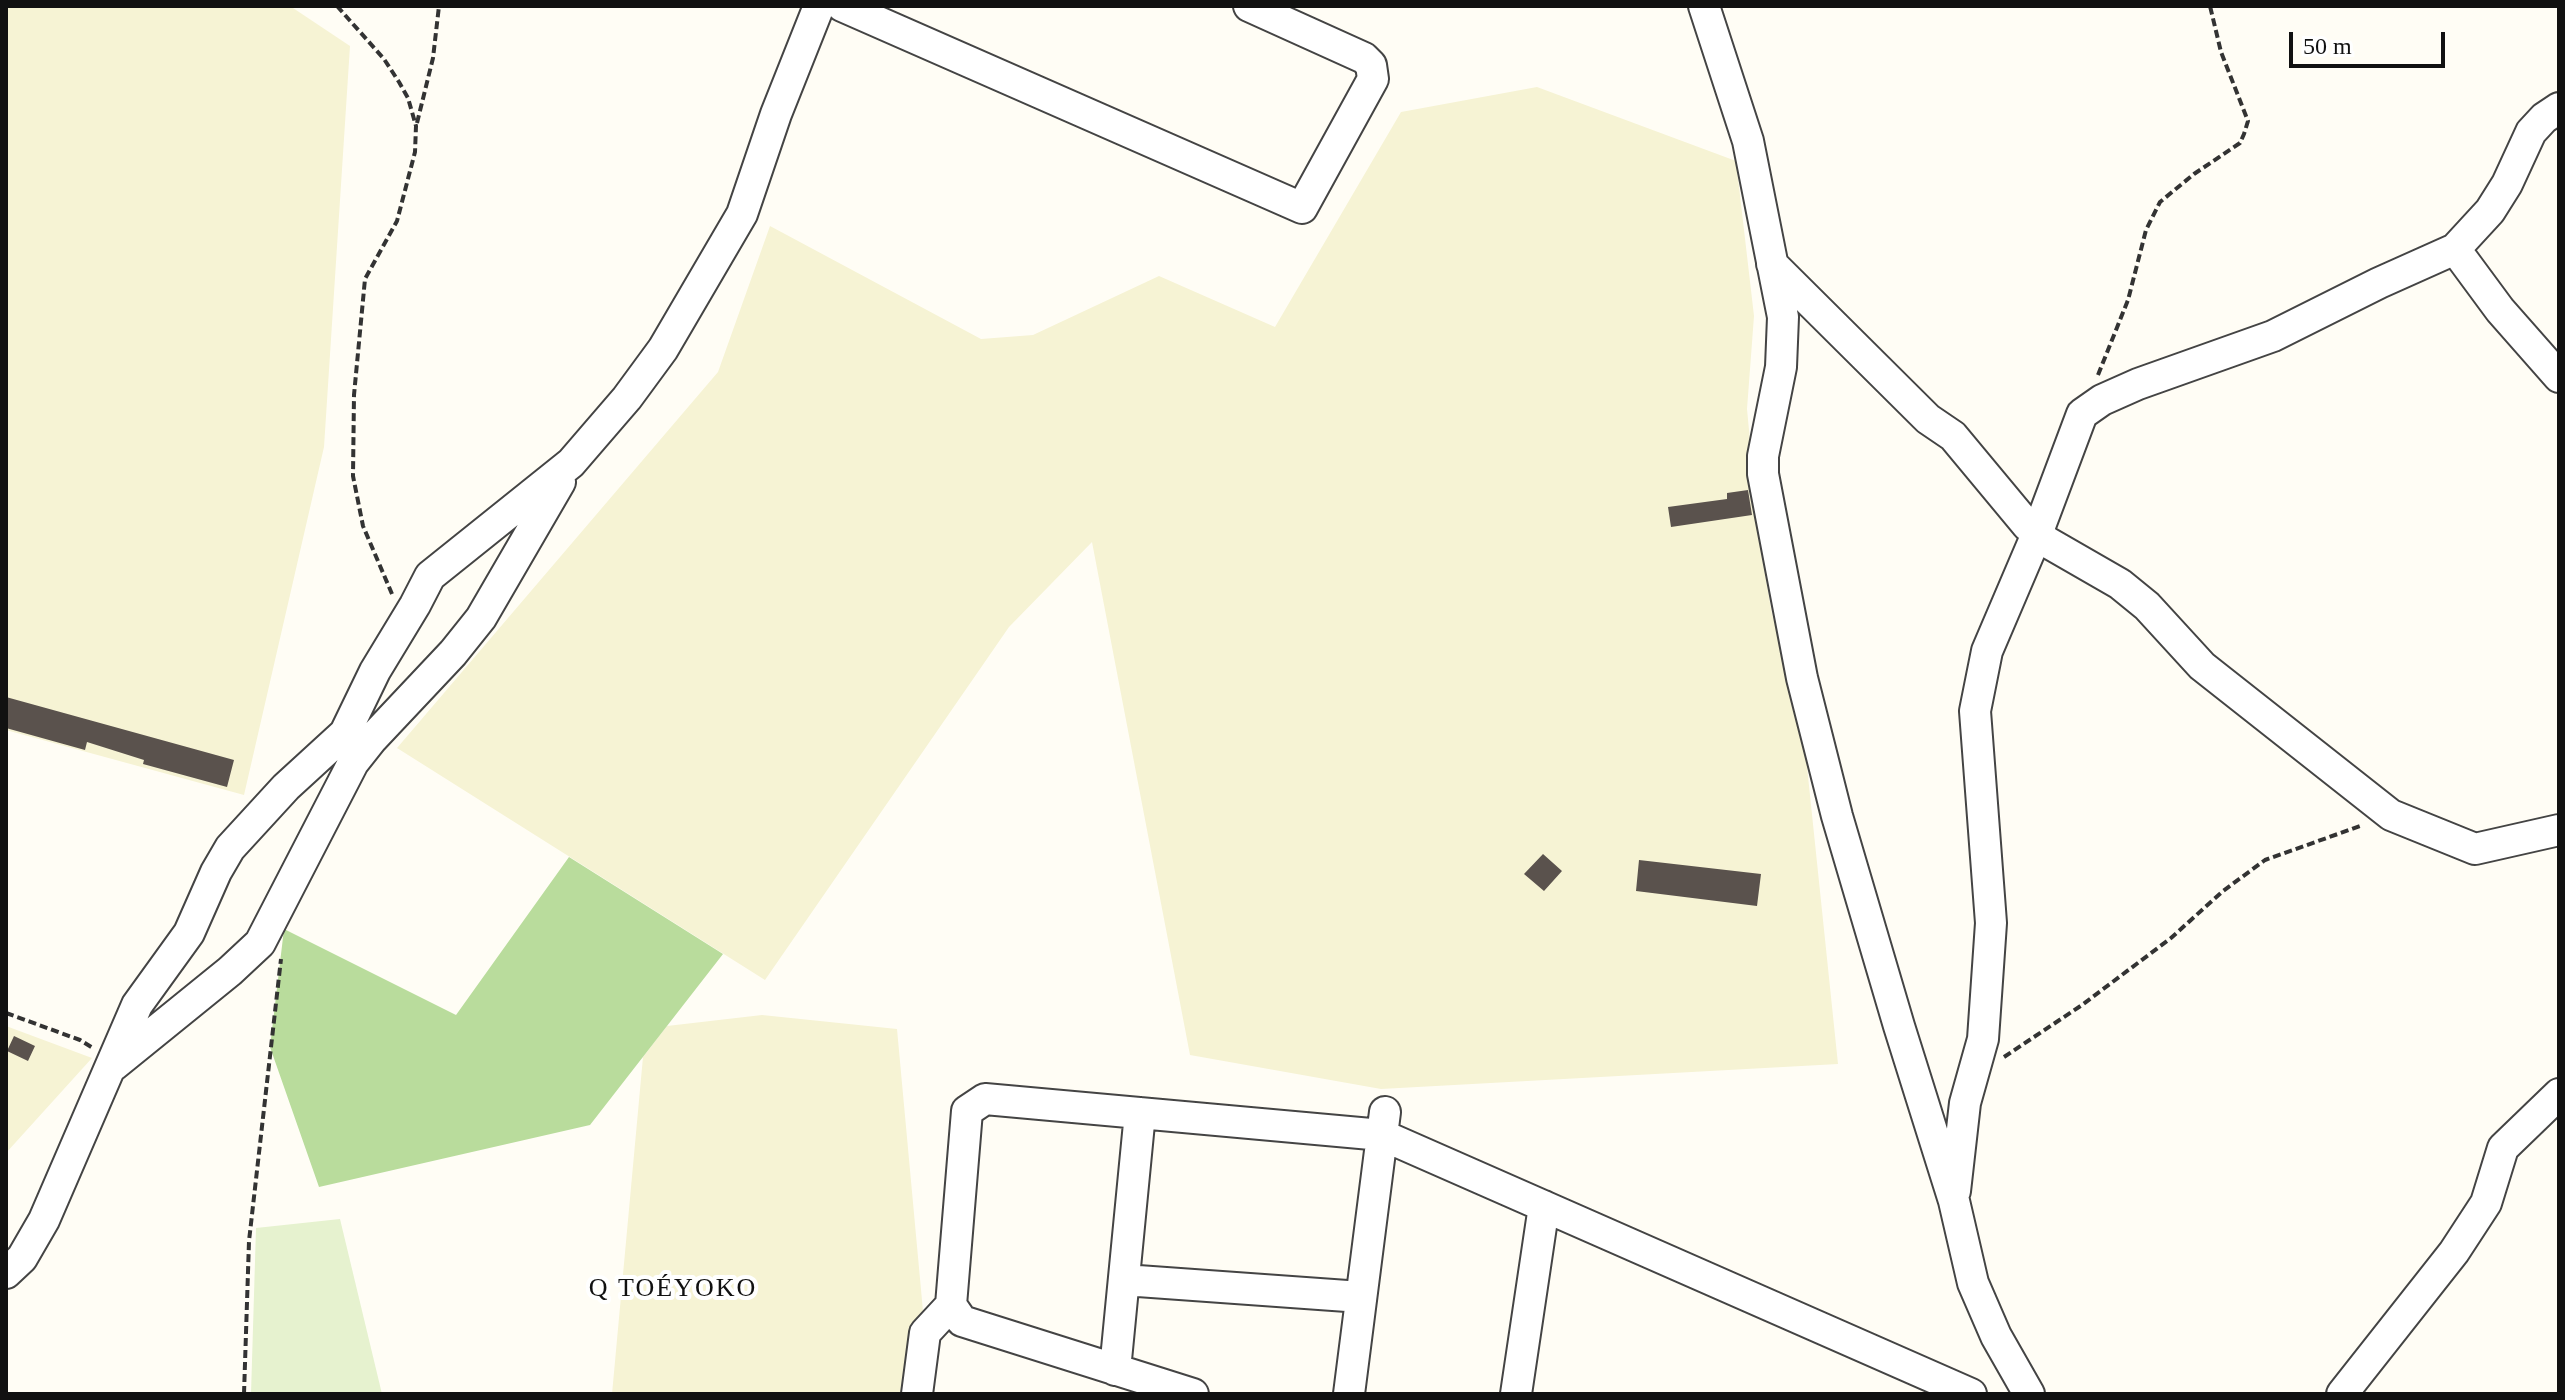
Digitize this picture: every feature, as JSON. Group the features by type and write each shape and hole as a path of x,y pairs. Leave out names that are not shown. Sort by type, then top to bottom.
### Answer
{"street":[{"path":"6,1273 22,1258 44,1220 137,1005 189,933 230,848 286,787 345,733 375,671 430,576 571,463 627,398 663,349 742,214 776,114 819,6"},
{"path":"842,6 1302,208 1373,79 1371,65 1364,58 1249,6"},
{"path":"1704,6 1748,141 1783,317 1781,367 1763,456 1763,474 1799,664 1837,816 1954,1201 1973,1283 1996,1336 2029,1394"},
{"path":"1954,1201 1965,1103 1983,1039 1991,923 1975,711 1987,651 2037,534 2082,414 2102,400 2138,384 2273,336 2455,249 2490,211 2507,184 2531,132 2559,108"},
{"path":"2455,249 2500,310 2559,377"},
{"path":"1772,264 1928,419 1953,436 2037,534 2120,584 2147,606 2202,666 2391,815 2475,849 2559,830"},
{"path":"110,1068 260,943 353,763 481,618 571,463"},
{"path":"2342,1394 2462,1240 2486,1203 2503,1148 2559,1094"},
{"path":"917,1394 925,1333 951,1305 967,1111 985,1099 1140,1113 1384,1124 1544,1206 1971,1394"},
{"path":"1115,1370 1140,1113"},
{"path":"1349,1394 1384,1124"},
{"path":"1526,1391 1544,1206"},
{"path":"1124,1280 1361,1297"},
{"path":"951,1305 962,1321 1193,1394"}],"path":[{"path":"337,6 384,59 408,98 416,126"},
{"path":"406,621 380,571 363,526 353,476 354,395 365,279 397,221 415,152 416,126 433,58 439,6"},
{"path":"2082,414 2128,300 2146,230 2160,202 2240,143 2244,134 2248,121 2221,52 2210,6"},
{"path":"1973,1072 2004,1056 2082,1005 2171,938 2223,891 2265,860 2391,815"},
{"path":"244,1394 249,1241 281,958"},
{"path":"6,1013 80,1040 101,1053 110,1068"}],"shaded area":[{"path":"6,6 290,6 350,46 324,447 244,795 6,730"},
{"path":"1537,87 1736,161 1754,316 1747,409 1753,472 1770,554 1762,557 1772,614 1801,709 1838,1064 1381,1089 1190,1055 1092,542 1009,627 765,980 397,748 718,372 770,226 981,339 1033,335 1159,276 1275,327 1401,112"},
{"path":"762,1015 897,1029 925,1333 917,1394 612,1394 643,1057 667,1026"},
{"path":"6,1026 92,1058 6,1153"}],"green space":[{"path":"569,857 723,954 590,1125 319,1187 270,1047 284,929 456,1015"},
{"path":"340,1219 382,1394 251,1394 256,1228"}],"building":[{"path":"1748,490 1752,515 1671,527 1668,507 1727,499 1727,493"},
{"path":"6,697 234,760 227,787 143,764 144,760 87,742 85,750 6,728"},
{"path":"1543,854 1562,871 1544,891 1524,874"},
{"path":"1639,860 1761,874 1757,906 1636,891"},
{"path":"14,1036 35,1046 28,1061 7,1051"}],"district":[{"name":"Q TOÉYOKO","path":"673,1289"}]}
